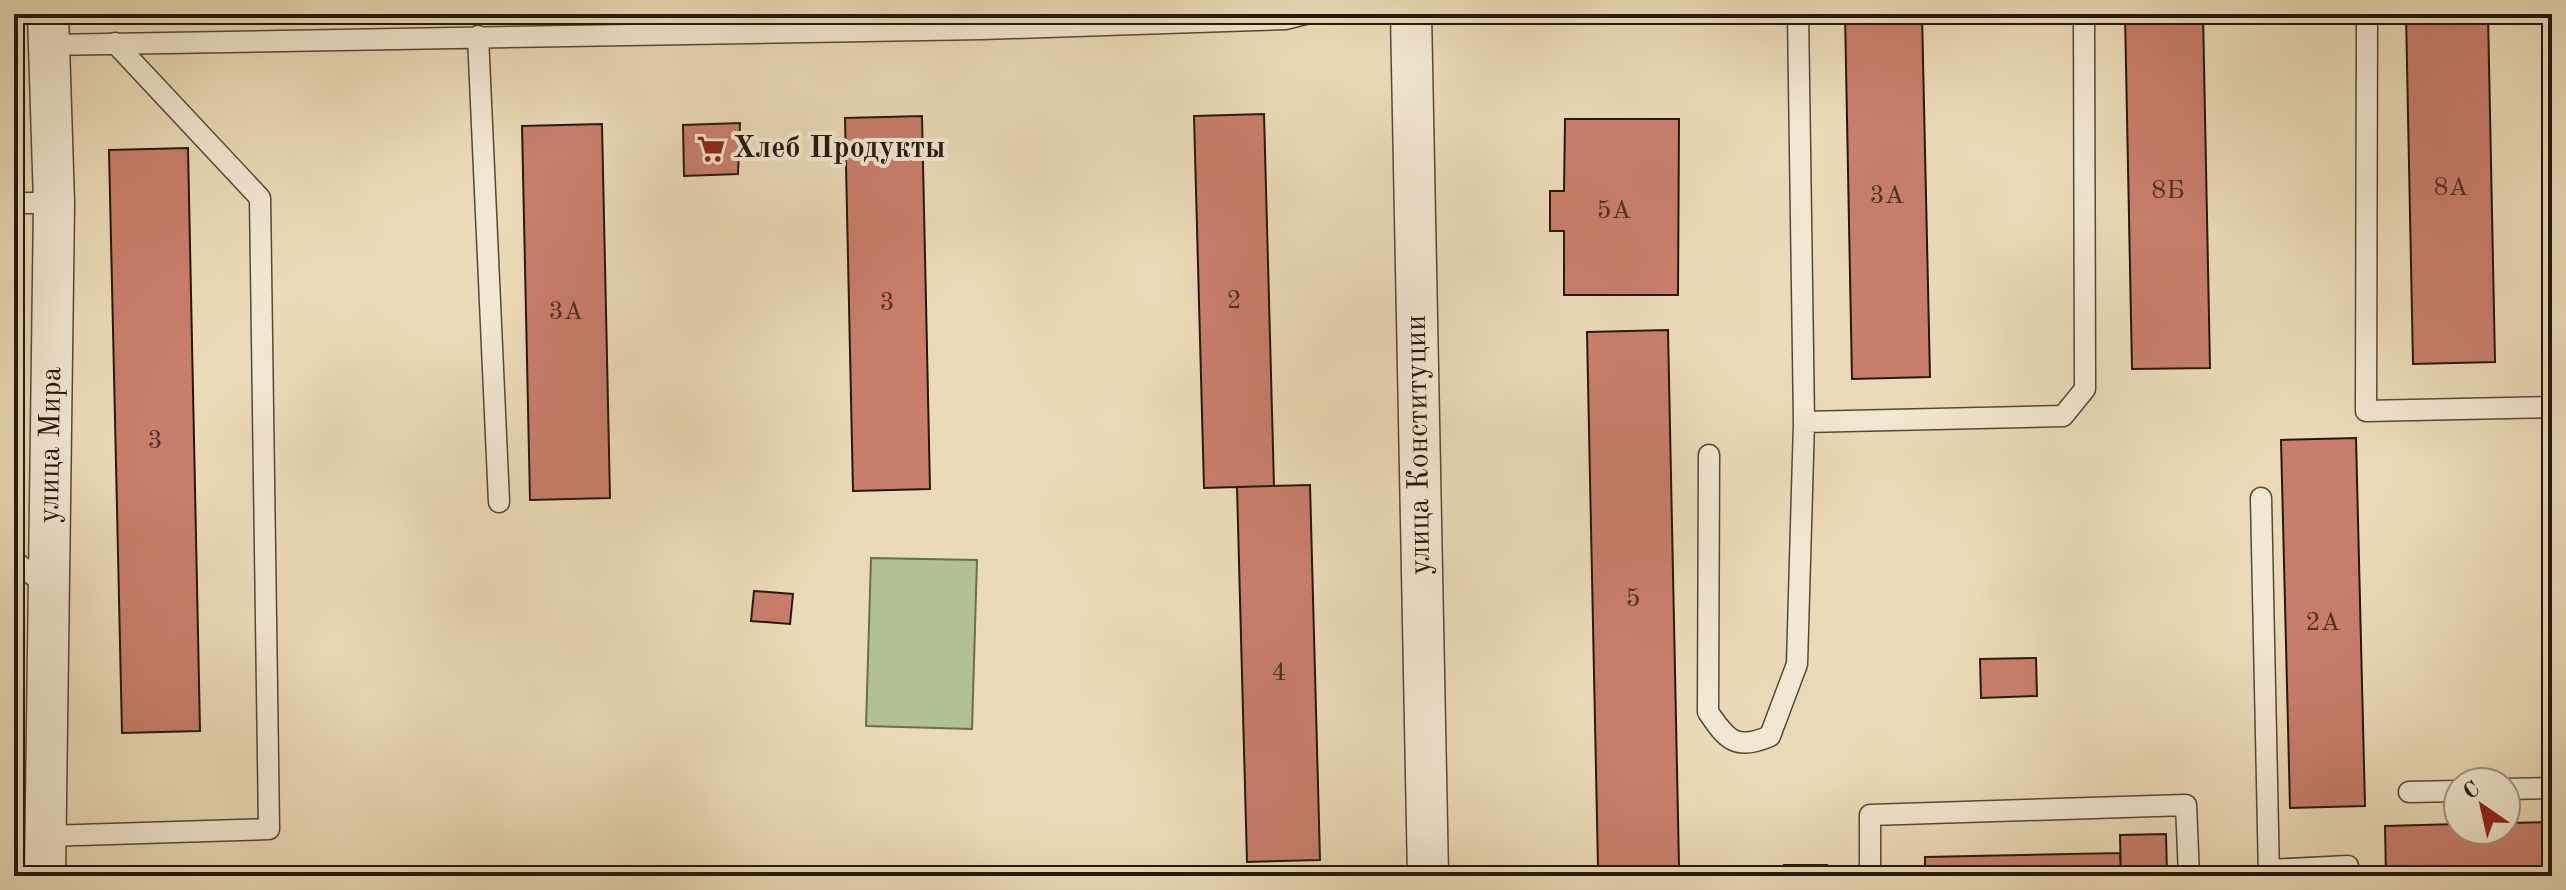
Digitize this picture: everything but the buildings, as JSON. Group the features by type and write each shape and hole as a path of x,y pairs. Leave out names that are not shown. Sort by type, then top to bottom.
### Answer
{"street":[{"name":"улица Конституции","path":"1411,14 1428,876"},
{"name":"улица Мира","path":"45,876 54,203 48,29"}],"lane":[{"path":"48,29 115,43 1046,27 1285,19 1305,14"},
{"path":"1709,455 1708,712 1725,737 1751,745 1770,736 1797,664 1804,422 1798,14"},
{"path":"1804,422 2063,416 2085,389 2084,14"},
{"path":"2367,14 2366,411 2552,407"},
{"path":"478,36 499,502"},
{"path":"46,836 269,829 260,198 115,43"},
{"path":"14,203 54,203"},
{"path":"2261,498 2269,873 2348,866 2349,876"},
{"path":"14,561 49,587"},
{"path":"2522,789 2552,788"},
{"path":"2409,792 2442,791"},
{"path":"1870,876 1870,815 2186,805 2189,876"}],"green space":[{"path":"871,558 977,560 972,729 866,726"}],"place":[{"name":"Хлеб Продукты","path":"711,149"}]}
